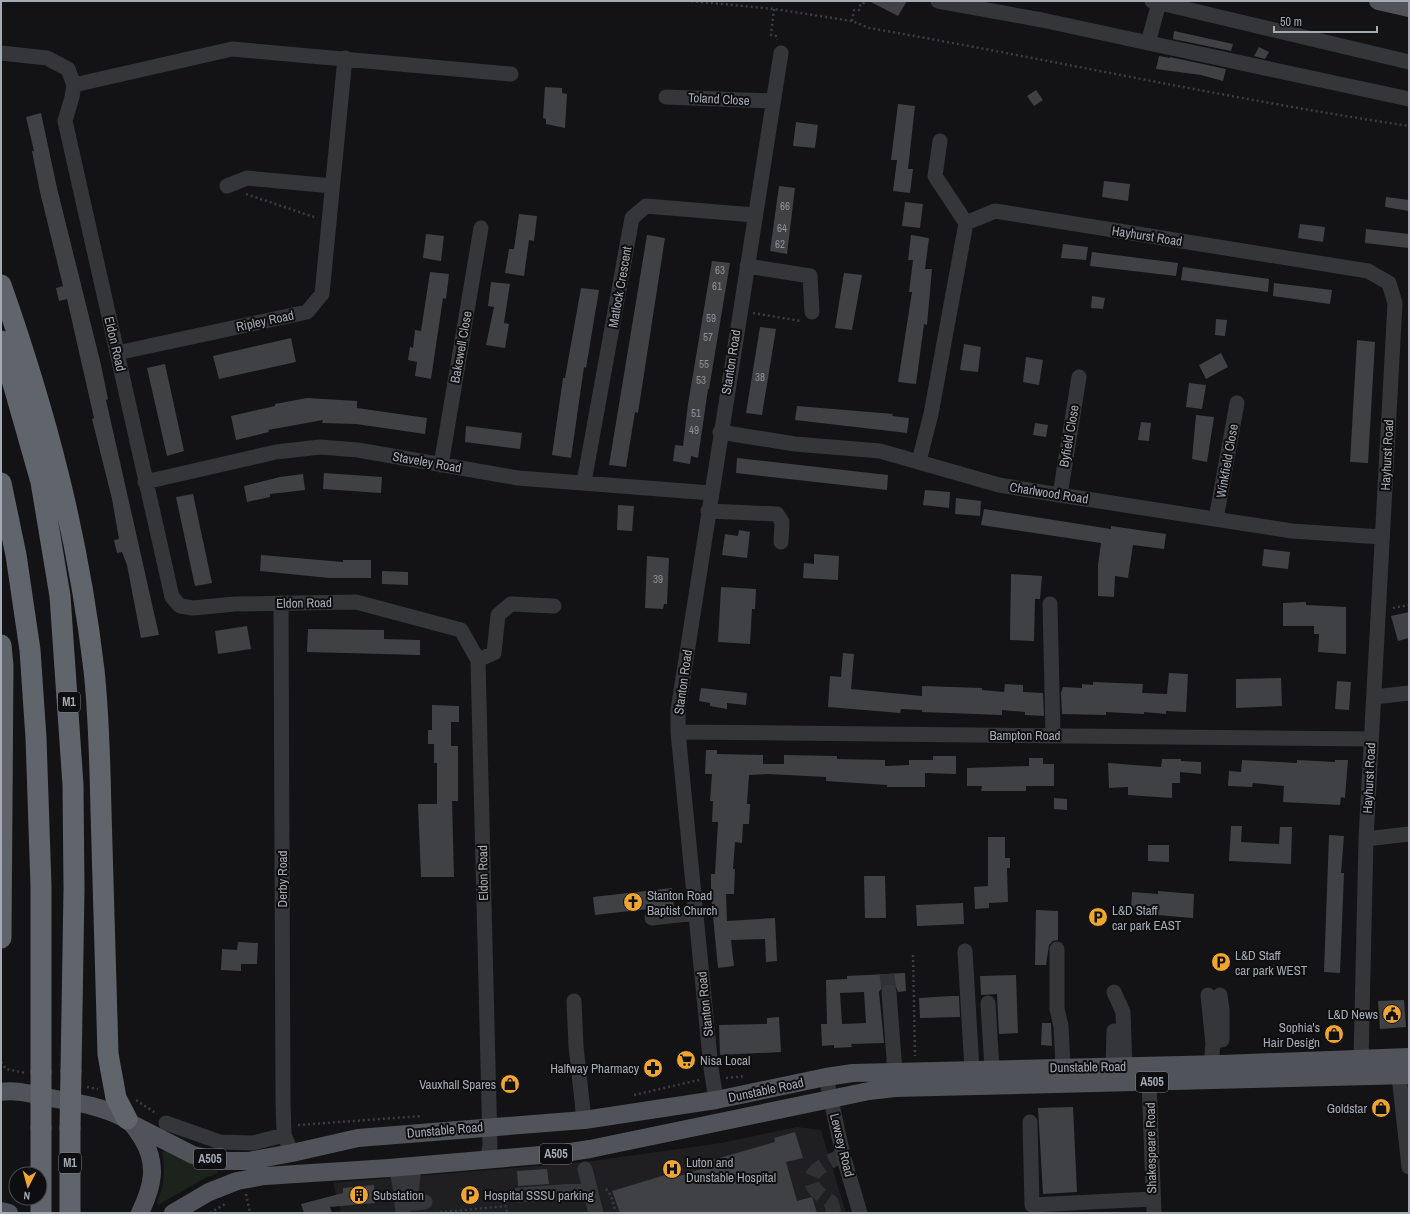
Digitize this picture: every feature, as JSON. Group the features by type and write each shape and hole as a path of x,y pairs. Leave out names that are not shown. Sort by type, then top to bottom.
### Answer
{"highway":[{"path":"1,285 38,395 49,436 71,524 83,591 94,671 99,739 108,1054 116,1098 130,1122"},
{"name":"M1","path":"1,341 41,482 60,596 74,785 70,1206"},
{"name":"M1","path":"1,483 16,555 30,650 36,738 41,886 41,1166"},
{"path":"1,645 3,674 1,938"}],"main road":[{"path":"1378,1 1409,8"},
{"name":"Dunstable Road","path":"1,1092 86,1104 104,1109 193,1155 219,1161 248,1161 358,1138 488,1126 584,1120 716,1100 826,1077 853,1073 1361,1060 1409,1057"},
{"name":"Dunstable Road","path":"172,1213 209,1192 237,1181 265,1176 392,1168 583,1150 869,1091 895,1088 1404,1075"},
{"path":"130,1122 151,1156 153,1168 149,1192 140,1213"},
{"path":"1,1211 9,1213"}],"street":[{"path":"938,1 1042,20 1409,99"},
{"path":"1148,44 1156,2 1409,62"},
{"path":"1,53 47,58 68,69 74,85 232,49 511,74"},
{"name":"Stanton Road","path":"716,1100 711,1068 678,732 678,710 754,215 781,53"},
{"name":"Ripley Road","path":"117,354 307,312 322,294 345,58"},
{"name":"Eldon Road","path":"74,85 65,121 172,597 180,606 193,608 281,602 356,602 462,630 478,660 488,1126 490,1146 488,1155 481,1160"},
{"name":"Toland Close","path":"666,97 772,102"},
{"path":"919,461 931,414 966,223 935,176 940,141"},
{"path":"231,185 247,178 332,186"},
{"name":"Matlock Crescent","path":"584,482 632,218 646,206 754,215"},
{"name":"Hayhurst Road","path":"966,223 995,211 1368,271 1389,284 1394,303 1366,839 1361,1060"},
{"name":"Bakewell Close","path":"441,465 481,228"},
{"path":"747,266 810,276 812,312"},
{"name":"Byfield Close","path":"1060,495 1079,377"},
{"name":"Winkfield Close","path":"1216,519 1237,403"},
{"name":"Charlwood Road","path":"720,432 796,444 880,451 999,484 1060,495 1292,531 1382,537"},
{"name":"Staveley Road","path":"146,482 276,452 320,447 358,450 518,478 711,493"},
{"path":"708,511 777,514 782,522 781,542"},
{"name":"Derby Road","path":"281,602 284,1135 292,1153"},
{"path":"478,660 494,653 498,615 511,604 554,606"},
{"path":"1050,604 1053,734"},
{"path":"1374,697 1409,693"},
{"name":"Bampton Road","path":"678,732 1053,734 1372,739"},
{"path":"1366,839 1409,834"},
{"path":"652,918 696,913"},
{"path":"1056,949 1057,1009 1061,1026 1063,1067"},
{"path":"966,951 972,1070"},
{"path":"889,992 894,1072"},
{"path":"1214,995 1213,1044 1216,1064"},
{"path":"574,1001 576,1046 584,1120"},
{"path":"988,1003 992,1069"},
{"path":"1404,1075 1409,1167"},
{"name":"Lewsey Road","path":"826,1077 834,1121 860,1213"},
{"name":"Shakespeare Road","path":"1149,1082 1153,1206"},
{"path":"1030,1122 1032,1205 1153,1206"},
{"path":"166,1123 220,1142 253,1142 284,1135"},
{"path":"583,1150 590,1158 585,1169 589,1190 596,1213"},
{"path":"414,1166 414,1207"},
{"path":"392,1168 400,1186 414,1207"},
{"path":"519,1195 589,1190"}],"path":[{"path":"691,1 774,9 852,21 869,28 992,49 1329,114 1409,126"},
{"path":"852,21 854,10 859,10 861,3 864,3 864,1"},
{"path":"774,9 771,35 776,36 781,53"},
{"path":"231,185 242,192 328,222"},
{"path":"751,313 802,321 812,312"},
{"path":"913,955 915,1060"},
{"path":"133,1094 135,1099 152,1109 166,1123"},
{"path":"246,1192 250,1213"},
{"path":"611,1196 616,1213"},
{"path":"414,1207 506,1206 507,1213"}],"shaded area":[{"name":"Luton and Dunstable Hospital","path":"797,1127 821,1130 846,1213 341,1213 333,1183 585,1162 721,1143"},
{"path":"164,1150 184,1160 216,1168 218,1173 205,1178 158,1205 157,1202 164,1178 162,1153"}],"building":[{"path":"869,1 907,1 898,16"},
{"path":"1174,31 1233,44 1231,51 1173,39"},
{"path":"1259,47 1269,52 1265,59 1254,56"},
{"path":"1159,56 1226,69 1223,81 1201,75 1156,69"},
{"path":"545,87 562,88 562,93 567,94 565,128 546,124 546,119 543,118"},
{"path":"1036,90 1043,100 1034,106 1027,96"},
{"path":"898,104 915,106 908,169 913,169 910,193 893,191 897,160 891,160"},
{"path":"41,113 57,188 101,365 108,399 106,400 159,635 141,638 127,565 122,552 117,553 114,540 119,539 112,499 92,419 94,418 67,299 59,301 56,288 63,286 40,192 32,151 34,151 26,117"},
{"path":"796,122 818,125 815,148 793,146"},
{"path":"1104,181 1130,184 1128,201 1102,197"},
{"path":"779,186 795,188 787,254 770,251"},
{"path":"1386,197 1409,200 1409,211 1385,207"},
{"path":"905,202 923,204 920,228 902,226"},
{"path":"519,214 537,216 534,241 529,240 524,276 505,273 509,249 514,249"},
{"path":"1300,224 1325,227 1323,242 1298,238"},
{"path":"1366,229 1409,234 1409,248 1365,243"},
{"path":"426,234 444,236 441,261 423,258"},
{"path":"647,235 665,238 638,413 635,412 626,467 609,465"},
{"path":"911,235 929,238 925,269 932,269 927,325 924,324 916,384 898,382 912,292 909,292 913,260 908,260"},
{"path":"1063,244 1088,247 1086,260 1061,258"},
{"path":"1092,252 1178,263 1176,276 1090,266"},
{"path":"712,261 730,263 708,389 698,458 691,456 690,464 673,461 675,445 683,446 688,404"},
{"path":"1183,267 1269,279 1268,292 1181,280"},
{"path":"430,272 449,274 446,299 443,298 431,379 415,376 417,362 408,360 410,347 413,348 415,330 421,331"},
{"path":"844,273 862,275 852,330 835,328"},
{"path":"491,282 510,284 504,323 509,324 505,348 486,345 494,307 488,306"},
{"path":"1274,283 1332,290 1330,304 1273,296"},
{"path":"581,288 599,290 586,368 584,367 571,458 552,455 563,378 565,378"},
{"path":"1092,296 1105,298 1103,309 1091,308"},
{"path":"1216,319 1227,320 1225,336 1215,335"},
{"path":"760,327 776,329 762,415 746,413"},
{"path":"291,338 296,362 219,379 213,356"},
{"path":"1357,340 1375,342 1368,463 1350,462"},
{"path":"964,344 981,347 978,372 960,370"},
{"path":"1221,353 1228,367 1206,379 1199,365"},
{"path":"1026,357 1043,360 1039,385 1023,382"},
{"path":"165,364 184,451 167,456 147,368"},
{"path":"1189,383 1206,385 1202,409 1186,407"},
{"path":"307,398 357,401 357,408 427,418 425,434 356,424 322,423 323,420 268,430 269,432 236,440 231,416 275,406 275,404"},
{"path":"797,406 893,414 892,416 909,418 907,433 795,420"},
{"path":"1196,415 1214,417 1207,462 1192,459"},
{"path":"1141,422 1151,423 1149,441 1138,440"},
{"path":"1035,423 1048,425 1046,437 1033,435"},
{"path":"466,426 522,433 520,449 465,442"},
{"path":"737,458 888,475 887,490 736,473"},
{"path":"324,473 382,477 381,493 323,489"},
{"path":"303,474 305,490 270,494 270,497 247,502 244,486 280,477"},
{"path":"925,490 950,492 949,508 923,505"},
{"path":"193,494 212,583 195,586 176,497"},
{"path":"956,498 981,501 980,516 955,514"},
{"path":"618,505 634,506 632,531 617,530"},
{"path":"984,509 1111,529 1111,526 1166,534 1164,549 1133,545 1128,578 1115,576 1114,597 1098,596 1098,565 1101,543 981,525"},
{"path":"739,530 750,532 747,558 722,555 725,534 738,536"},
{"path":"1264,549 1290,552 1288,569 1262,566"},
{"path":"814,554 839,556 838,580 803,578 804,563 814,564"},
{"path":"261,555 343,562 343,560 371,560 371,578 329,578 260,571"},
{"path":"647,556 669,558 667,604 664,604 663,609 645,608"},
{"path":"382,571 408,572 408,585 382,584"},
{"path":"1011,574 1042,576 1040,599 1035,599 1034,641 1010,640"},
{"path":"721,587 756,589 755,609 752,609 750,644 718,642"},
{"path":"1306,602 1306,605 1346,607 1346,654 1318,652 1319,634 1314,634 1314,626 1283,626 1283,603"},
{"path":"1409,612 1409,638 1398,641 1391,616"},
{"path":"247,626 251,649 218,654 215,631"},
{"path":"308,629 384,630 384,639 420,640 420,655 307,652"},
{"path":"843,653 854,654 851,689 922,696 922,686 982,688 982,690 1004,692 1005,684 1023,685 1023,692 1043,693 1044,716 1025,715 1025,712 1002,710 1002,715 922,712 922,710 901,709 900,713 828,707 830,676 841,677"},
{"path":"1169,673 1188,674 1186,712 1166,711 1166,714 1144,712 1144,714 1106,712 1106,715 1062,714 1061,693 1063,687 1082,688 1082,684 1093,685 1093,682 1143,684 1142,693 1167,694"},
{"path":"1281,678 1282,706 1236,708 1236,679"},
{"path":"1337,681 1351,682 1349,710 1335,709"},
{"path":"701,688 747,693 746,705 727,703 727,709 710,706 710,703 699,701"},
{"path":"432,705 459,706 459,722 451,722 451,746 458,746 458,801 452,801 454,877 421,877 418,804 437,804 437,763 434,763 434,744 428,744 428,730 432,730"},
{"path":"706,750 717,750 717,754 763,755 763,764 784,764 784,755 837,756 837,759 885,760 885,766 909,765 909,760 933,760 933,756 956,756 956,774 925,773 925,787 887,787 887,785 826,781 826,777 768,774 749,775 747,804 750,804 749,824 743,824 742,843 735,842 733,869 735,869 734,894 726,894 727,921 775,918 777,961 766,962 765,939 731,940 734,966 718,968 711,895 711,874 715,874 718,822 712,822 713,801 710,801 712,774 705,774"},
{"path":"1029,758 1043,758 1043,764 1054,764 1054,786 1026,786 1026,791 981,791 982,786 967,786 967,768 1029,766"},
{"path":"1162,759 1181,759 1181,761 1201,762 1201,774 1180,772 1180,783 1172,783 1172,798 1128,795 1128,787 1109,788 1108,763 1161,767"},
{"path":"1242,760 1297,763 1297,760 1335,762 1335,760 1348,760 1345,798 1341,797 1340,805 1283,802 1284,786 1253,783 1252,787 1228,786 1229,771 1241,772"},
{"path":"1054,798 1067,799 1067,810 1054,809"},
{"path":"1231,826 1242,826 1241,842 1279,844 1280,827 1292,827 1291,864 1229,861"},
{"path":"1329,835 1344,836 1341,873 1344,873 1340,973 1324,972"},
{"path":"988,837 1005,837 1005,858 1010,858 1010,868 1007,868 1008,902 989,903 989,908 975,909 974,887 988,886"},
{"path":"1148,845 1169,845 1169,862 1148,861"},
{"path":"864,876 885,876 886,918 865,918"},
{"name":"Stanton Road Baptist Church","path":"672,888 674,906 595,915 593,897"},
{"path":"1158,891 1194,894 1193,918 1157,915 1157,910 1131,909 1132,892 1158,894"},
{"path":"963,903 964,924 917,926 916,905"},
{"path":"1036,910 1058,911 1058,940 1053,941 1049,945 1046,965 1035,965"},
{"path":"238,942 258,943 257,964 241,964 241,971 221,970 222,949 237,950"},
{"path":"905,973 906,991 898,992 896,987 889,983 884,985 879,992 884,1043 851,1044 852,1047 834,1048 834,1045 822,1046 821,1024 827,1024 826,980 847,979 847,976","holes":["864,992 866,1023 842,1024 840,993"]},
{"path":"1016,975 1018,1033 999,1034 997,994 981,995 980,976"},
{"path":"959,996 960,1017 920,1018 919,998"},
{"name":"L&D News","path":"1404,1000 1406,1027 1380,1029 1378,1001"},
{"path":"779,1017 781,1052 720,1055 719,1025 767,1024 767,1018"},
{"path":"1042,1023 1051,1023 1052,1046 1041,1045"},
{"path":"1073,1107 1077,1192 1043,1194 1038,1108"},
{"path":"795,1132 803,1158 786,1162 797,1201 812,1197 817,1213 620,1213 612,1191 672,1173 673,1178 707,1167 705,1162 775,1142 774,1138"},
{"path":"547,1169 549,1184 518,1186 517,1171"},
{"path":"374,1185 375,1203 330,1207 332,1213 304,1213 301,1204 343,1193 343,1188"}],"tunnel":[{"path":"887,974 889,992"},
{"path":"834,1213 831,1202 813,1187 811,1180 813,1175 818,1170 843,1155"}],"place":[{"name":"Stanton Road Baptist Church","path":"633,902"},
{"name":"L&D Staff car park EAST","path":"1098,917"},
{"name":"L&D Staff car park WEST","path":"1221,962"},
{"name":"L&D News","path":"1392,1014"},
{"name":"Sophia's Hair Design","path":"1334,1034"},
{"name":"Nisa Local","path":"686,1060"},
{"name":"Halfway Pharmacy","path":"653,1068"},
{"name":"Vauxhall Spares","path":"510,1084"},
{"name":"Goldstar","path":"1381,1108"},
{"name":"Luton and Dunstable Hospital","path":"672,1169"},
{"name":"Substation","path":"359,1195"},
{"name":"Hospital SSSU parking","path":"470,1195"}]}
